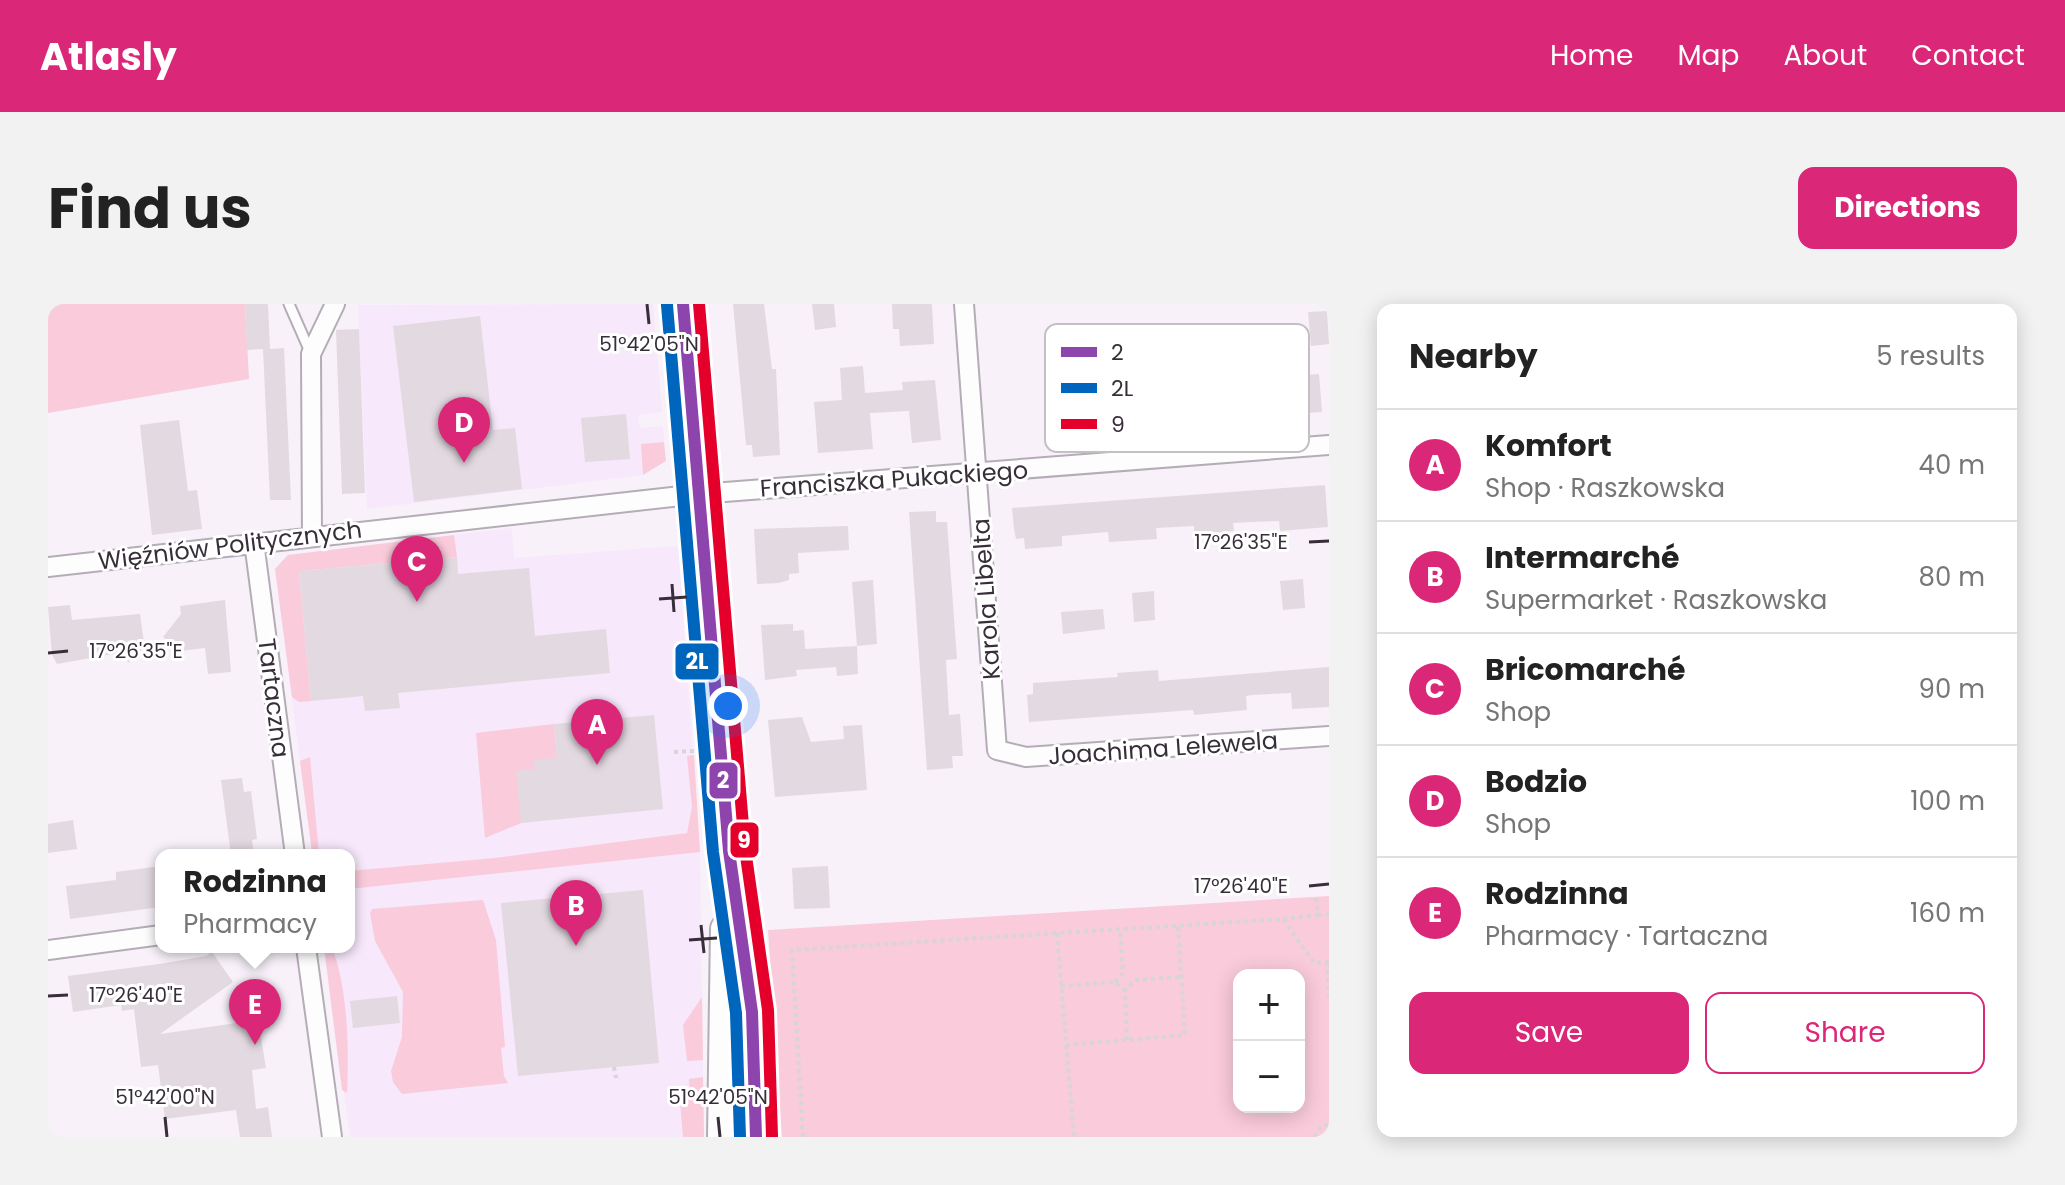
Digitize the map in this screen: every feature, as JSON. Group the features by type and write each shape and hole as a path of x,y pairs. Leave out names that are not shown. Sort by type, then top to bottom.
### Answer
{"main road":[{"path":"683,304 729,851 752,1012 756,1137"},
{"path":"723,1137 722,1013 729,851"}],"street":[{"path":"312,535 311,354 335,304"},
{"name":"Karola Libelta","path":"964,304 997,750"},
{"name":"Franciszka Pukackiego","path":"1309,447 1329,445"},
{"name":"Franciszka Pukackiego","path":"699,494 1241,452"},
{"name":"Więźniów Politycznych","path":"48,567 699,494"},
{"name":"Tartaczna","path":"254,542 294,849"},
{"name":"Joachima Lelewela","path":"997,750 1026,757 1329,736"},
{"path":"48,950 155,936"},
{"path":"307,953 332,1137"}],"lane":[{"path":"289,304 311,354"}],"path":[{"path":"674,752 697,750"},
{"path":"1316,897 1318,915"},
{"path":"803,1137 792,950 1329,914"},
{"path":"1283,919 1314,963 1328,962 1329,999"},
{"path":"1066,1045 1185,1035 1178,925"},
{"path":"1061,986 1115,982 1123,973 1120,929"},
{"path":"1057,933 1074,1137"},
{"path":"1123,973 1135,980 1181,977"},
{"path":"1127,1040 1125,991 1135,980"},
{"path":"1115,982 1125,991"},
{"path":"614,1067 616,1078"},
{"path":"1314,1137 1322,1126 1329,1125"}],"shaded area":[{"path":"48,304 245,304 249,379 48,413"},
{"path":"653,304 662,412 638,415 640,428 663,426 664,442 642,444 643,475 367,509 358,305"},
{"path":"664,442 666,461 643,475 641,444"},
{"path":"512,528 514,558 678,546 700,852 704,1137 350,1137 325,953 355,953 355,849 311,849 275,569 288,555"},
{"path":"454,535 457,557 299,571 311,701 299,702 292,697 275,569 288,555"},
{"path":"554,724 557,758 535,769 521,823 485,838 476,733"},
{"path":"694,755 700,852 355,888 355,870 495,858 687,833 692,807 687,756"},
{"path":"310,757 319,849 312,849 300,761"},
{"path":"1329,896 1329,1137 782,1137 768,930"},
{"path":"483,900 496,940 505,1047 501,1048 504,1076 508,1083 402,1094 393,1082 391,1071 402,1037 403,992 375,941 370,913 372,909"},
{"path":"325,953 334,953 344,1000 347,1093 342,1090"},
{"path":"702,997 703,1060 687,1061 683,1025"},
{"path":"703,1077 704,1137 683,1137 680,1101 690,1099 689,1079"}],"building":[{"path":"245,304 268,304 270,349 284,348 291,500 270,500 263,349 247,350"},
{"path":"733,304 764,304 772,369 776,369 780,455 753,457 752,445 746,445"},
{"path":"812,304 834,304 836,327 815,330"},
{"path":"892,304 932,304 934,344 900,346 899,329 893,329"},
{"path":"1327,311 1329,344 1311,346 1308,312"},
{"path":"480,316 493,430 515,428 522,489 414,502 393,326"},
{"path":"359,329 365,493 342,494 336,330"},
{"path":"863,366 865,393 903,390 902,382 935,380 941,440 912,443 909,411 870,413 873,449 818,453 814,402 842,400 840,368"},
{"path":"1319,374 1322,412 1309,413 1309,375"},
{"path":"626,414 630,459 585,462 581,418"},
{"path":"179,420 188,491 197,490 202,529 152,535 140,425"},
{"path":"1325,485 1328,527 1280,531 1279,521 1233,523 1234,531 1214,533 1194,534 1194,526 1156,528 1157,539 1109,542 1108,532 1062,536 1062,546 1025,549 1024,538 1016,539 1014,529 1012,508"},
{"path":"936,511 936,522 947,522 957,659 946,660 949,715 960,714 963,756 952,756 953,768 927,770 909,512"},
{"path":"848,526 849,550 798,553 799,573 789,574 789,580 779,583 757,584 754,529"},
{"path":"457,557 458,574 529,568 535,636 606,629 610,673 398,693 400,708 365,711 363,696 311,701 299,571"},
{"path":"1303,579 1305,608 1283,610 1280,581"},
{"path":"873,580 877,644 857,646 852,582"},
{"path":"1154,591 1155,620 1134,622 1132,593"},
{"path":"225,600 231,672 208,674 205,648 181,651 163,637 181,614 180,606"},
{"path":"70,605 72,620 140,614 145,650 134,651 129,663 119,653 57,664 52,655 48,607"},
{"path":"1103,609 1105,629 1063,634 1061,612"},
{"path":"793,624 793,631 804,630 805,649 857,646 858,674 837,676 836,667 796,670 797,676 765,680 761,625"},
{"path":"1329,667 1329,707 1292,709 1291,693 1246,696 1247,710 1194,715 1193,710 1029,722 1027,695 1033,694 1033,683 1118,677 1117,673 1158,670 1159,681"},
{"path":"654,715 663,809 521,823 516,771 535,769 534,760 557,758 554,724"},
{"path":"802,717 811,742 844,739 843,726 862,725 867,790 775,797 768,720"},
{"path":"242,778 244,792 251,791 257,839 252,840 253,849 230,849 221,780"},
{"path":"73,820 77,849 48,853 48,824"},
{"path":"828,866 830,908 794,909 792,868"},
{"path":"155,867 155,908 70,919 66,886 116,880 116,872"},
{"path":"643,890 659,1063 518,1076 501,903"},
{"path":"213,953 233,982 160,1034 258,1020 266,1068 252,1070 256,1109 268,1107 272,1137 240,1137 236,1110 165,1119 158,1065 141,1067 134,1009 122,1011 121,1005 73,1012 68,976"},
{"path":"397,996 400,1023 353,1028 350,1001"}],"transit line":[{"name":"2","path":"683,304 729,851 752,1012 756,1137"},
{"name":"9","path":"699,304 745,849 768,1010 772,1136"},
{"name":"2L","path":"667,305 713,852 736,1013 740,1137"}],"place":[{"name":"Bodzio","path":"464,463"},
{"name":"Bricomarché","path":"417,602"},
{"name":"Komfort","path":"597,765"},
{"name":"Intermarché","path":"576,946"},
{"name":"Rodzinna","path":"255,1045"}]}
